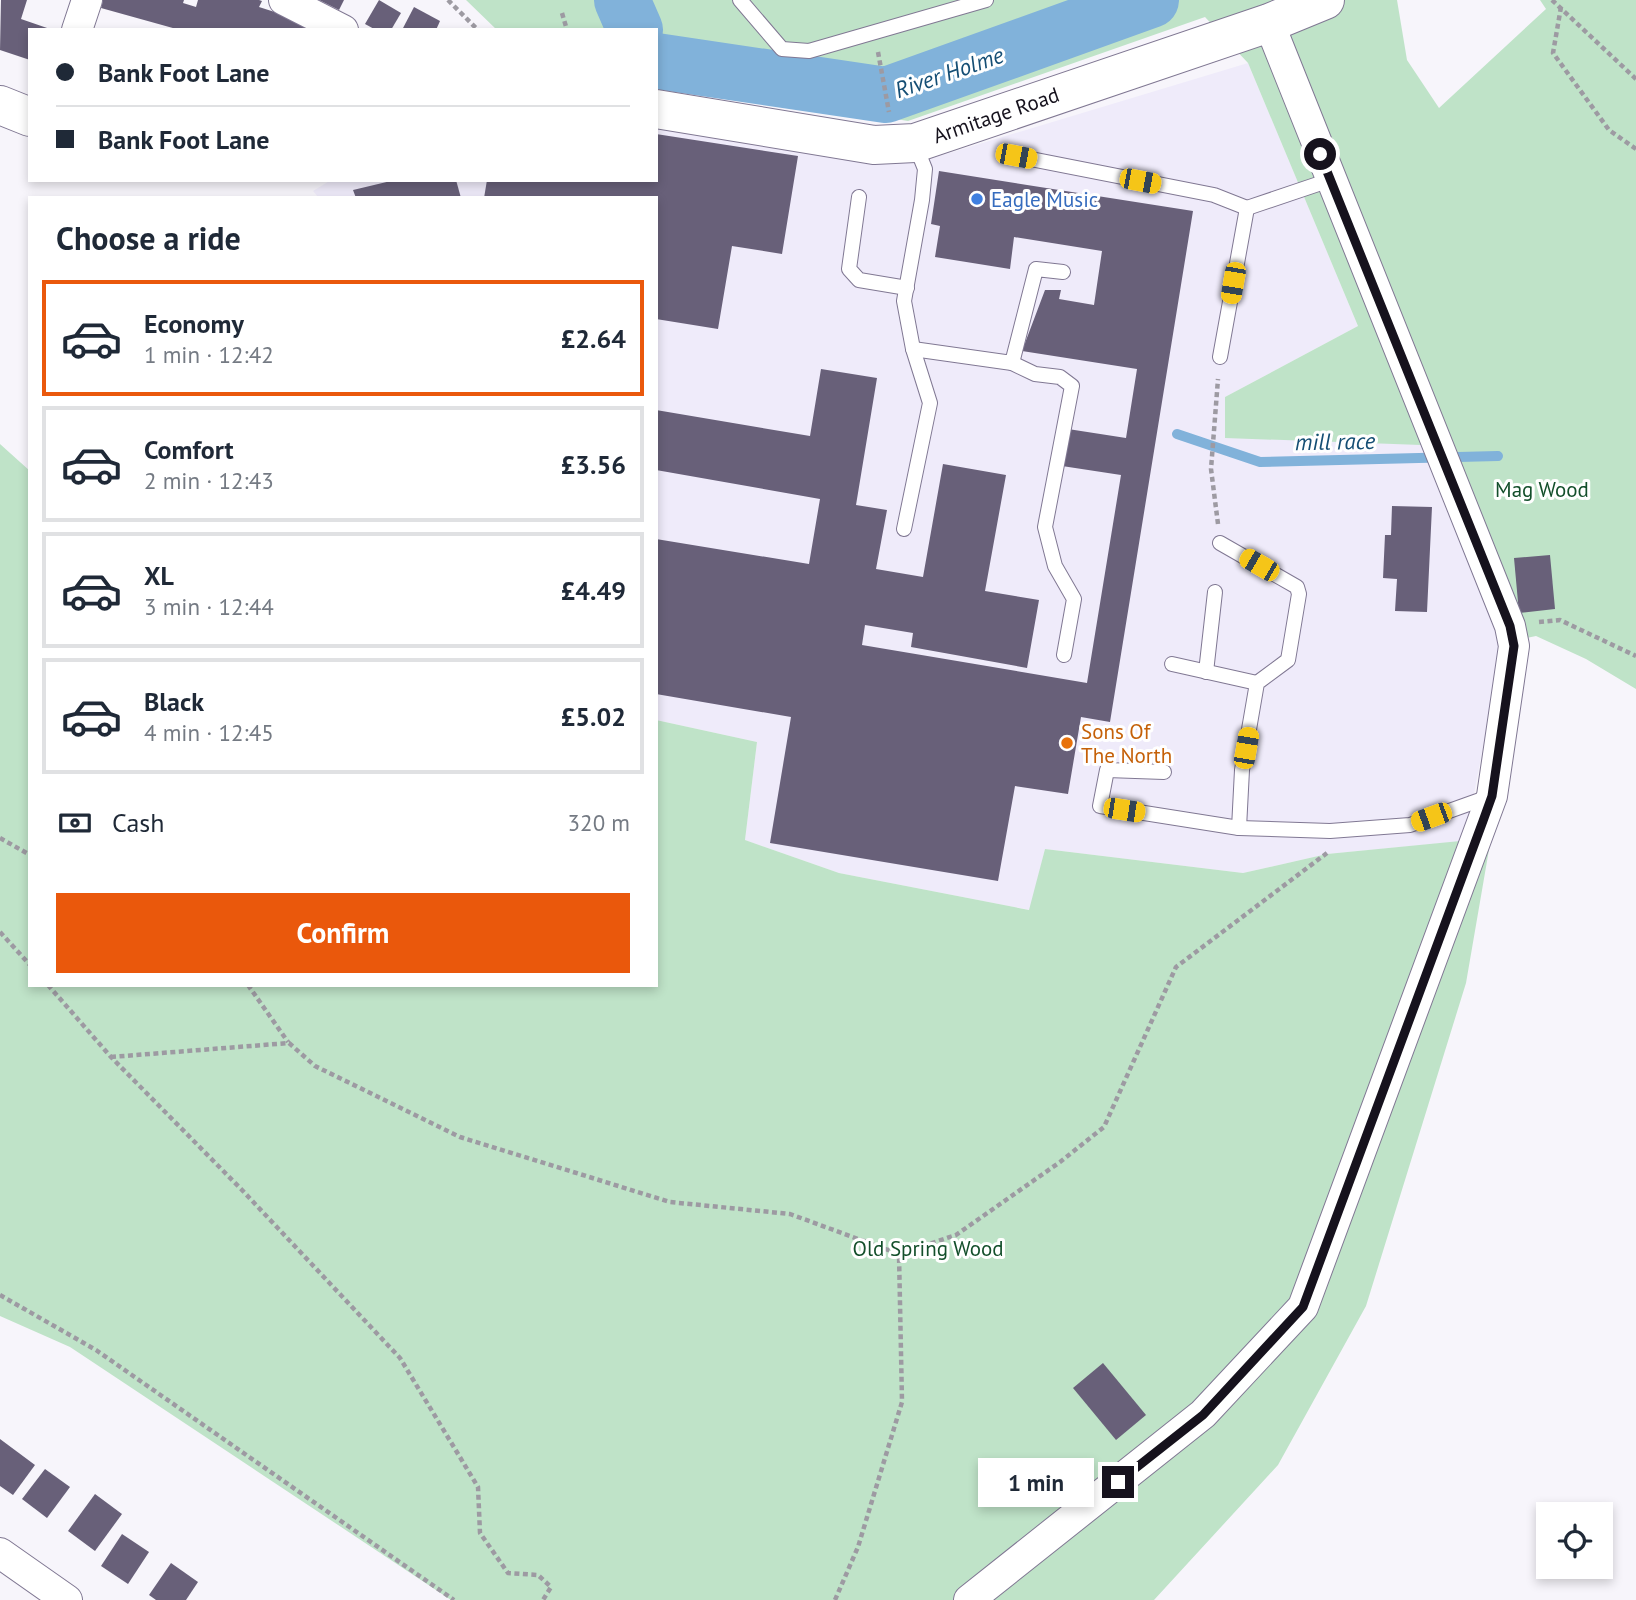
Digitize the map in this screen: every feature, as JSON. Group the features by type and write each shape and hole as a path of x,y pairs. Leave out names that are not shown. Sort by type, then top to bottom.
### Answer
{"main road":[{"name":"Armitage Road","path":"658,109 874,145 905,144 1269,23 1325,0"},
{"path":"0,104 28,116"}],"street":[{"path":"78,28 88,0"},
{"path":"284,0 339,28"},
{"path":"969,1600 1203,1415 1303,1307 1492,796 1514,646 1510,626 1269,23"},
{"path":"0,1553 67,1600"}],"lane":[{"path":"740,0 782,49 809,51 986,0"},
{"path":"904,529 930,403 913,349 904,301 925,169 905,144"},
{"path":"1016,156 1214,195 1247,208 1330,180"},
{"path":"859,197 849,270 859,280 907,288"},
{"path":"1220,357 1247,208"},
{"path":"1012,363 1036,269 1063,272"},
{"path":"913,349 1012,363 1035,374 1060,377 1072,386 1045,527 1055,566 1074,599 1064,655"},
{"path":"1220,543 1297,587 1299,594 1288,660 1257,684 1242,770 1239,828"},
{"path":"1206,672 1215,593"},
{"path":"1172,664 1257,684"},
{"path":"1164,772 1107,770 1100,806 1239,828 1331,831 1410,825 1492,796"}],"path":[{"path":"448,0 476,28"},
{"path":"1552,0 1636,79"},
{"path":"1561,7 1553,53 1609,130 1636,149"},
{"path":"562,13 566,28"},
{"path":"874,33 905,144"},
{"path":"1220,357 1211,469 1220,543"},
{"path":"1510,626 1560,620 1636,656"},
{"path":"249,987 289,1043 315,1066 460,1138 670,1202 790,1214 899,1254 956,1235 1060,1162 1104,1127 1177,967 1327,854 1331,831"},
{"path":"0,838 28,854"},
{"path":"0,932 28,963"},
{"path":"50,987 111,1057 242,1190 400,1358 478,1487 480,1533 508,1573 538,1575 551,1587 543,1600"},
{"path":"111,1057 289,1043"},
{"path":"835,1600 858,1547 902,1402 899,1254"},
{"path":"0,1295 96,1350 454,1600"}],"shaded area":[{"path":"1248,63 1358,326 1225,397 1421,445 1503,643 1465,841 1327,854 1243,873 1045,849 1030,910 839,873 745,840 757,742 658,720 658,196 317,196 313,191 328,182 658,182 658,126 923,161"}],"green space":[{"name":"Mag Wood","path":"466,0 1397,0 1407,60 1439,108 1546,9 1540,0 1636,0 1636,689 1586,659 1536,636 1503,643 1421,445 1225,438 1225,397 1358,326 1248,63 1205,17 908,121 658,80 658,28 495,28"},
{"name":"Old Spring Wood","path":"0,444 28,469 28,987 658,987 658,720 757,742 745,840 839,873 1029,910 1045,849 1243,873 1327,854 1491,838 1466,983 1366,1306 1278,1465 1154,1600 451,1600 70,1347 0,1316"}],"building":[{"path":"1,0 27,0 21,19 47,28 28,28 28,59 0,50"},
{"path":"103,0 184,0 183,3 196,7 198,0 259,0 262,1 259,7 325,28 173,28 101,8"},
{"path":"319,0 344,0 339,10"},
{"path":"379,0 401,13 392,28 372,28 365,24"},
{"path":"414,7 440,21 437,28 403,28"},
{"path":"658,134 798,156 782,254 732,246 718,329 658,319 658,196 484,196 487,182 658,182"},
{"path":"939,171 1193,211 1110,722 1081,717 1068,794 1015,786 998,881 770,843 791,717 658,694 658,539 809,564 820,499 658,470 658,410 810,436 821,369 877,378 856,505 887,510 876,569 923,577 943,464 1006,475 985,591 1039,600 1027,668 911,647 913,633 865,625 862,645 1087,683 1121,475 1062,466 1068,429 1126,438 1137,369 1022,351 1045,290 1061,290 1059,299 1094,305 1102,251 1014,237 1010,269 935,257 940,226 931,224"},
{"path":"387,182 457,182 460,196 355,196 353,190"},
{"path":"1392,506 1432,507 1427,612 1395,611 1397,579 1383,578 1385,535 1391,535"},
{"path":"1550,555 1555,609 1519,613 1514,558"},
{"path":"1103,1363 1146,1415 1116,1440 1073,1388"},
{"path":"0,1439 35,1465 13,1495 0,1486"},
{"path":"45,1469 70,1487 47,1518 22,1499"},
{"path":"95,1494 122,1514 95,1551 68,1531"},
{"path":"122,1534 149,1552 128,1584 101,1566"},
{"path":"171,1563 198,1582 186,1600 156,1600 149,1595"}],"waterway":[{"name":"River Holme","path":"622,0 634,28"},
{"name":"River Holme","path":"658,61 886,95 1151,0"},
{"name":"mill race","path":"1177,434 1260,462 1498,456"}],"place":[{"name":"Eagle Music","path":"977,199"},
{"name":"Sons Of The North","path":"1067,743"}],"route":[{"path":"1118,1482 1203,1415 1303,1307 1492,796 1514,646 1510,626 1320,154"}]}
